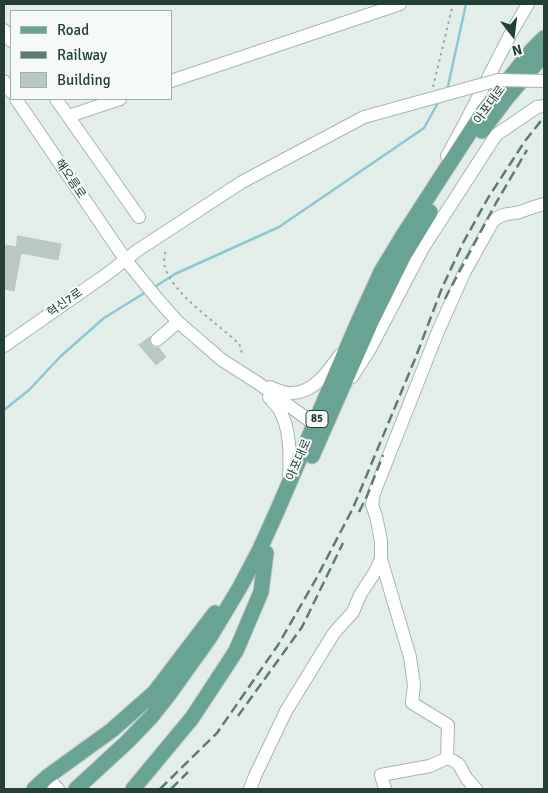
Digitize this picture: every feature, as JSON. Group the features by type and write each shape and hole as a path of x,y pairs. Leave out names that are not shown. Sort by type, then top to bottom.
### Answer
{"main road":[{"name":"아포대로","path":"76,789 127,742 170,693 210,637 262,552 319,428 350,342 381,272 483,112 532,50 544,38"},
{"name":"아포대로","path":"90,789 122,761 150,732 193,678 217,643 242,601 288,485 319,428 337,400 404,255 475,141 544,54"},
{"path":"34,789 47,777 112,730 154,693 212,618 247,565 262,552"},
{"path":"133,789 192,718 236,651 261,592 262,552"}],"street":[{"path":"172,81 400,4"},
{"path":"404,234 528,4"},
{"name":"혁신7로","path":"4,346 138,250 242,182 364,118 498,80 544,81"},
{"name":"해오름로","path":"17,100 125,259 160,302 178,322 222,360 258,383"},
{"path":"57,100 139,217"},
{"path":"69,116 117,100"},
{"path":"337,400 370,350 423,248 496,136 537,107 544,106"},
{"path":"447,758 448,725 412,703 414,685 410,657 381,559 381,540 372,505 374,493 439,329 465,271 493,221 506,214 517,213 544,204"},
{"path":"157,340 178,322"},
{"path":"258,383 291,393 301,392 310,388 324,376 350,342"},
{"path":"258,383 319,428"},
{"path":"258,383 280,410 284,421 290,454 288,485"},
{"path":"250,789 286,711 334,633 353,612 360,595 381,559"},
{"path":"384,789 381,775 430,766 447,758 458,762 466,777 476,789"},
{"path":"47,777 58,789"}],"path":[{"path":"432,93 452,4"},
{"path":"165,252 164,266 173,282 196,306 239,344 242,350 240,354"}],"building":[{"path":"18,236 61,244 58,260 21,253 14,291 4,289 4,257 6,245 16,247"},
{"path":"150,337 151,345 159,348 166,357 156,365 139,345"}],"waterway":[{"path":"446,90 466,4"},
{"path":"153,288 175,274 279,227 424,128 439,101"},
{"path":"4,410 29,390 61,356 104,318 146,292"}],"railway":[{"path":"160,789 217,733 278,645 316,579 353,508 415,359 442,288 463,243 488,198 525,141 544,117"},
{"path":"445,299 496,203 527,150"},
{"path":"359,512 383,455"},
{"path":"238,716 302,627 343,543"},
{"path":"171,789 188,772"}]}
